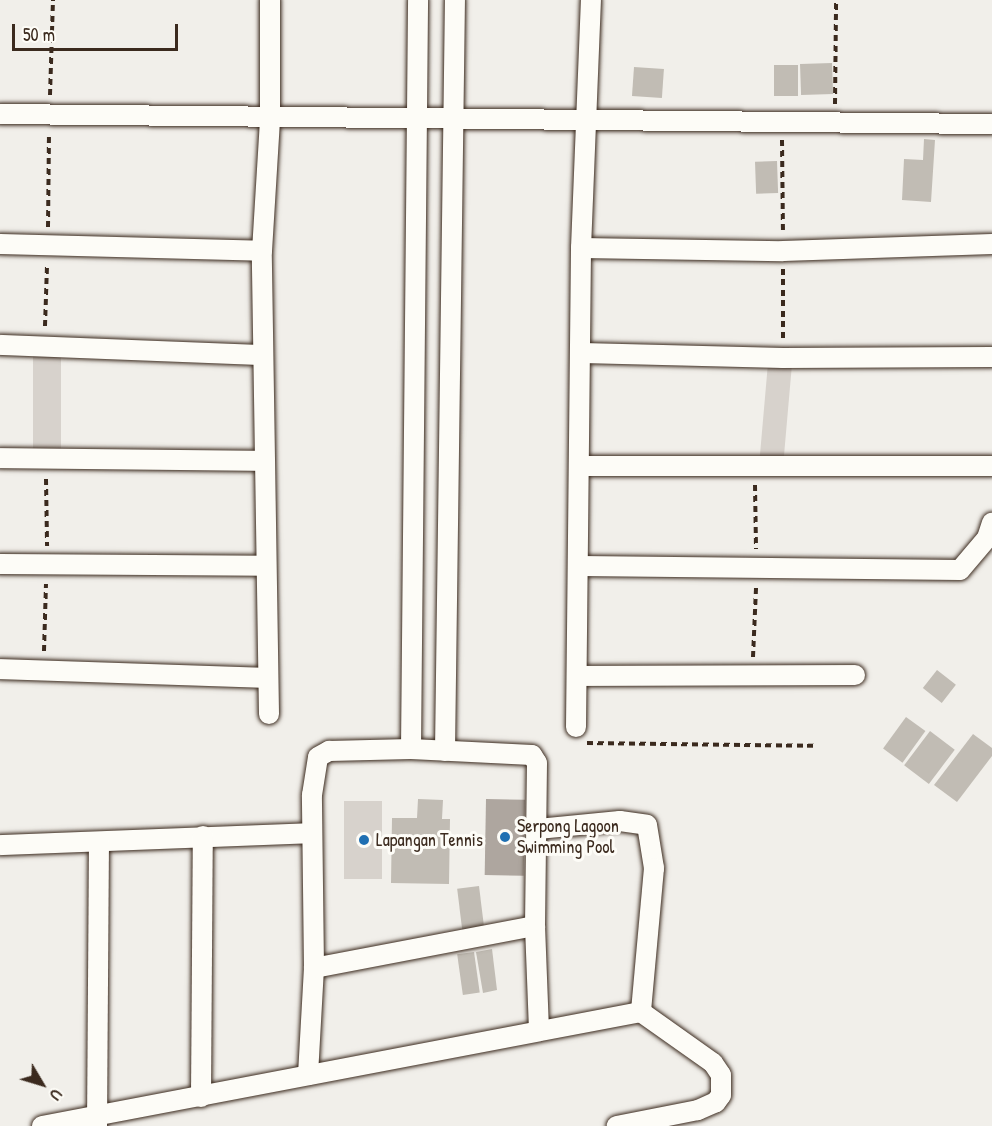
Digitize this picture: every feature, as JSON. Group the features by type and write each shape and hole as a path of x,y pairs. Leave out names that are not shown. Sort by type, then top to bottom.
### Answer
{"street":[{"path":"269,714 262,251 270,119 270,0"},
{"path":"411,749 418,0"},
{"path":"445,751 455,0"},
{"path":"577,735 582,353 581,248 588,121 591,0"},
{"path":"0,114 270,119 417,120 454,117 588,121 835,120 992,124"},
{"path":"0,244 262,251"},
{"path":"581,248 783,251 992,244"},
{"path":"0,345 264,355"},
{"path":"582,353 783,358 992,357"},
{"path":"0,458 265,461"},
{"path":"581,466 992,466"},
{"path":"580,566 960,570 987,538 992,522"},
{"path":"0,564 266,566"},
{"path":"0,669 267,678"},
{"path":"577,676 855,675"},
{"path":"308,1076 314,968 313,771 318,757 338,750 411,749 532,755 537,763 538,829 535,926 539,1030"},
{"path":"538,829 620,821 640,821 647,825 654,868 641,1012"},
{"path":"0,845 312,833"},
{"path":"201,1097 203,836"},
{"path":"96,1121 99,842"},
{"path":"314,968 535,926"},
{"path":"42,1126 96,1121 201,1097 641,1012 713,1063 721,1075 721,1095 716,1102 698,1110 617,1126"}],"path":[{"path":"45,345 53,0"},
{"path":"835,120 836,0"},
{"path":"44,670 48,564 45,459"},
{"path":"577,735 817,746"}],"shaded area":[{"path":"33,345 61,345 61,458 33,458"},
{"path":"768,363 792,365 783,462 760,460"},
{"name":"Serpong Lagoon Swimming Pool","path":"486,799 525,800 524,876 485,875"},
{"name":"Lapangan Tennis","path":"344,801 382,801 382,879 344,879"}],"building":[{"path":"832,63 833,94 801,95 800,64"},
{"path":"774,65 798,65 798,96 774,96"},
{"path":"634,67 664,69 662,98 632,96"},
{"path":"924,139 935,140 931,202 902,200 904,159 923,160"},
{"path":"777,161 778,193 756,194 755,162"},
{"path":"937,670 956,685 942,703 923,688"},
{"path":"906,717 925,731 902,763 883,749"},
{"path":"930,731 955,750 929,784 904,765"},
{"path":"973,734 992,748 992,756 957,802 934,785"},
{"path":"418,799 443,800 442,819 450,819 449,884 391,883 392,818 417,818"},
{"path":"479,886 484,929 462,931 457,889"},
{"path":"492,949 497,990 483,993 476,952"},
{"path":"474,952 480,993 463,995 457,954"}],"place":[{"name":"Serpong Lagoon Swimming Pool","path":"505,837"},
{"name":"Lapangan Tennis","path":"364,840"}]}
